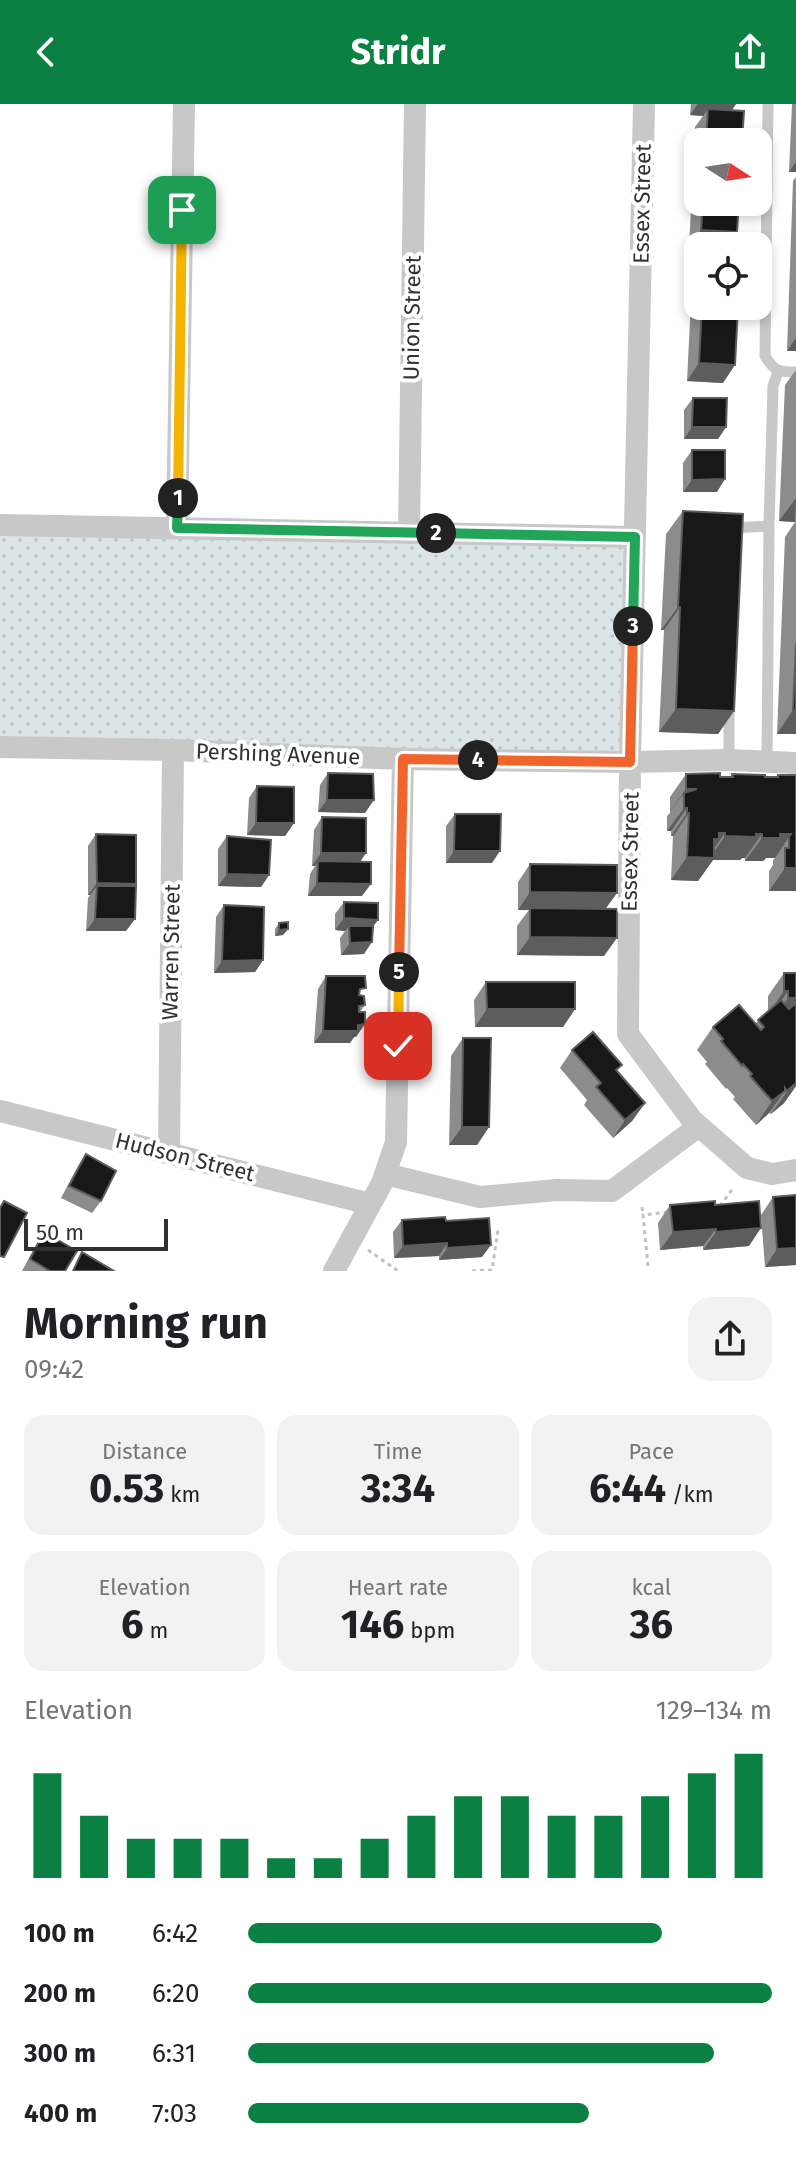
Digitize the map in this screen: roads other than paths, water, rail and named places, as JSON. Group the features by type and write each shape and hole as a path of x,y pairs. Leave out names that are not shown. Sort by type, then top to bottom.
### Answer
{"street":[{"path":"177,528 184,104"},
{"name":"Union Street","path":"409,533 415,104"},
{"name":"Essex Street","path":"644,104 630,762 628,1034 692,1120 747,1168 772,1174 796,1170"},
{"path":"0,525 635,537"},
{"name":"Pershing Avenue","path":"0,747 403,759 796,763"},
{"name":"Warren Street","path":"169,1153 173,750"},
{"path":"334,1271 385,1174 396,1142 403,759"},
{"name":"Hudson Street","path":"0,1111 370,1204"},
{"path":"385,1174 480,1197 557,1190 612,1191 699,1126"}],"lane":[{"path":"768,104 765,356 778,372 796,372"},
{"path":"767,761 769,526 773,386 778,372"},
{"path":"731,542 731,526 769,526"},
{"path":"729,698 729,760"}]}
